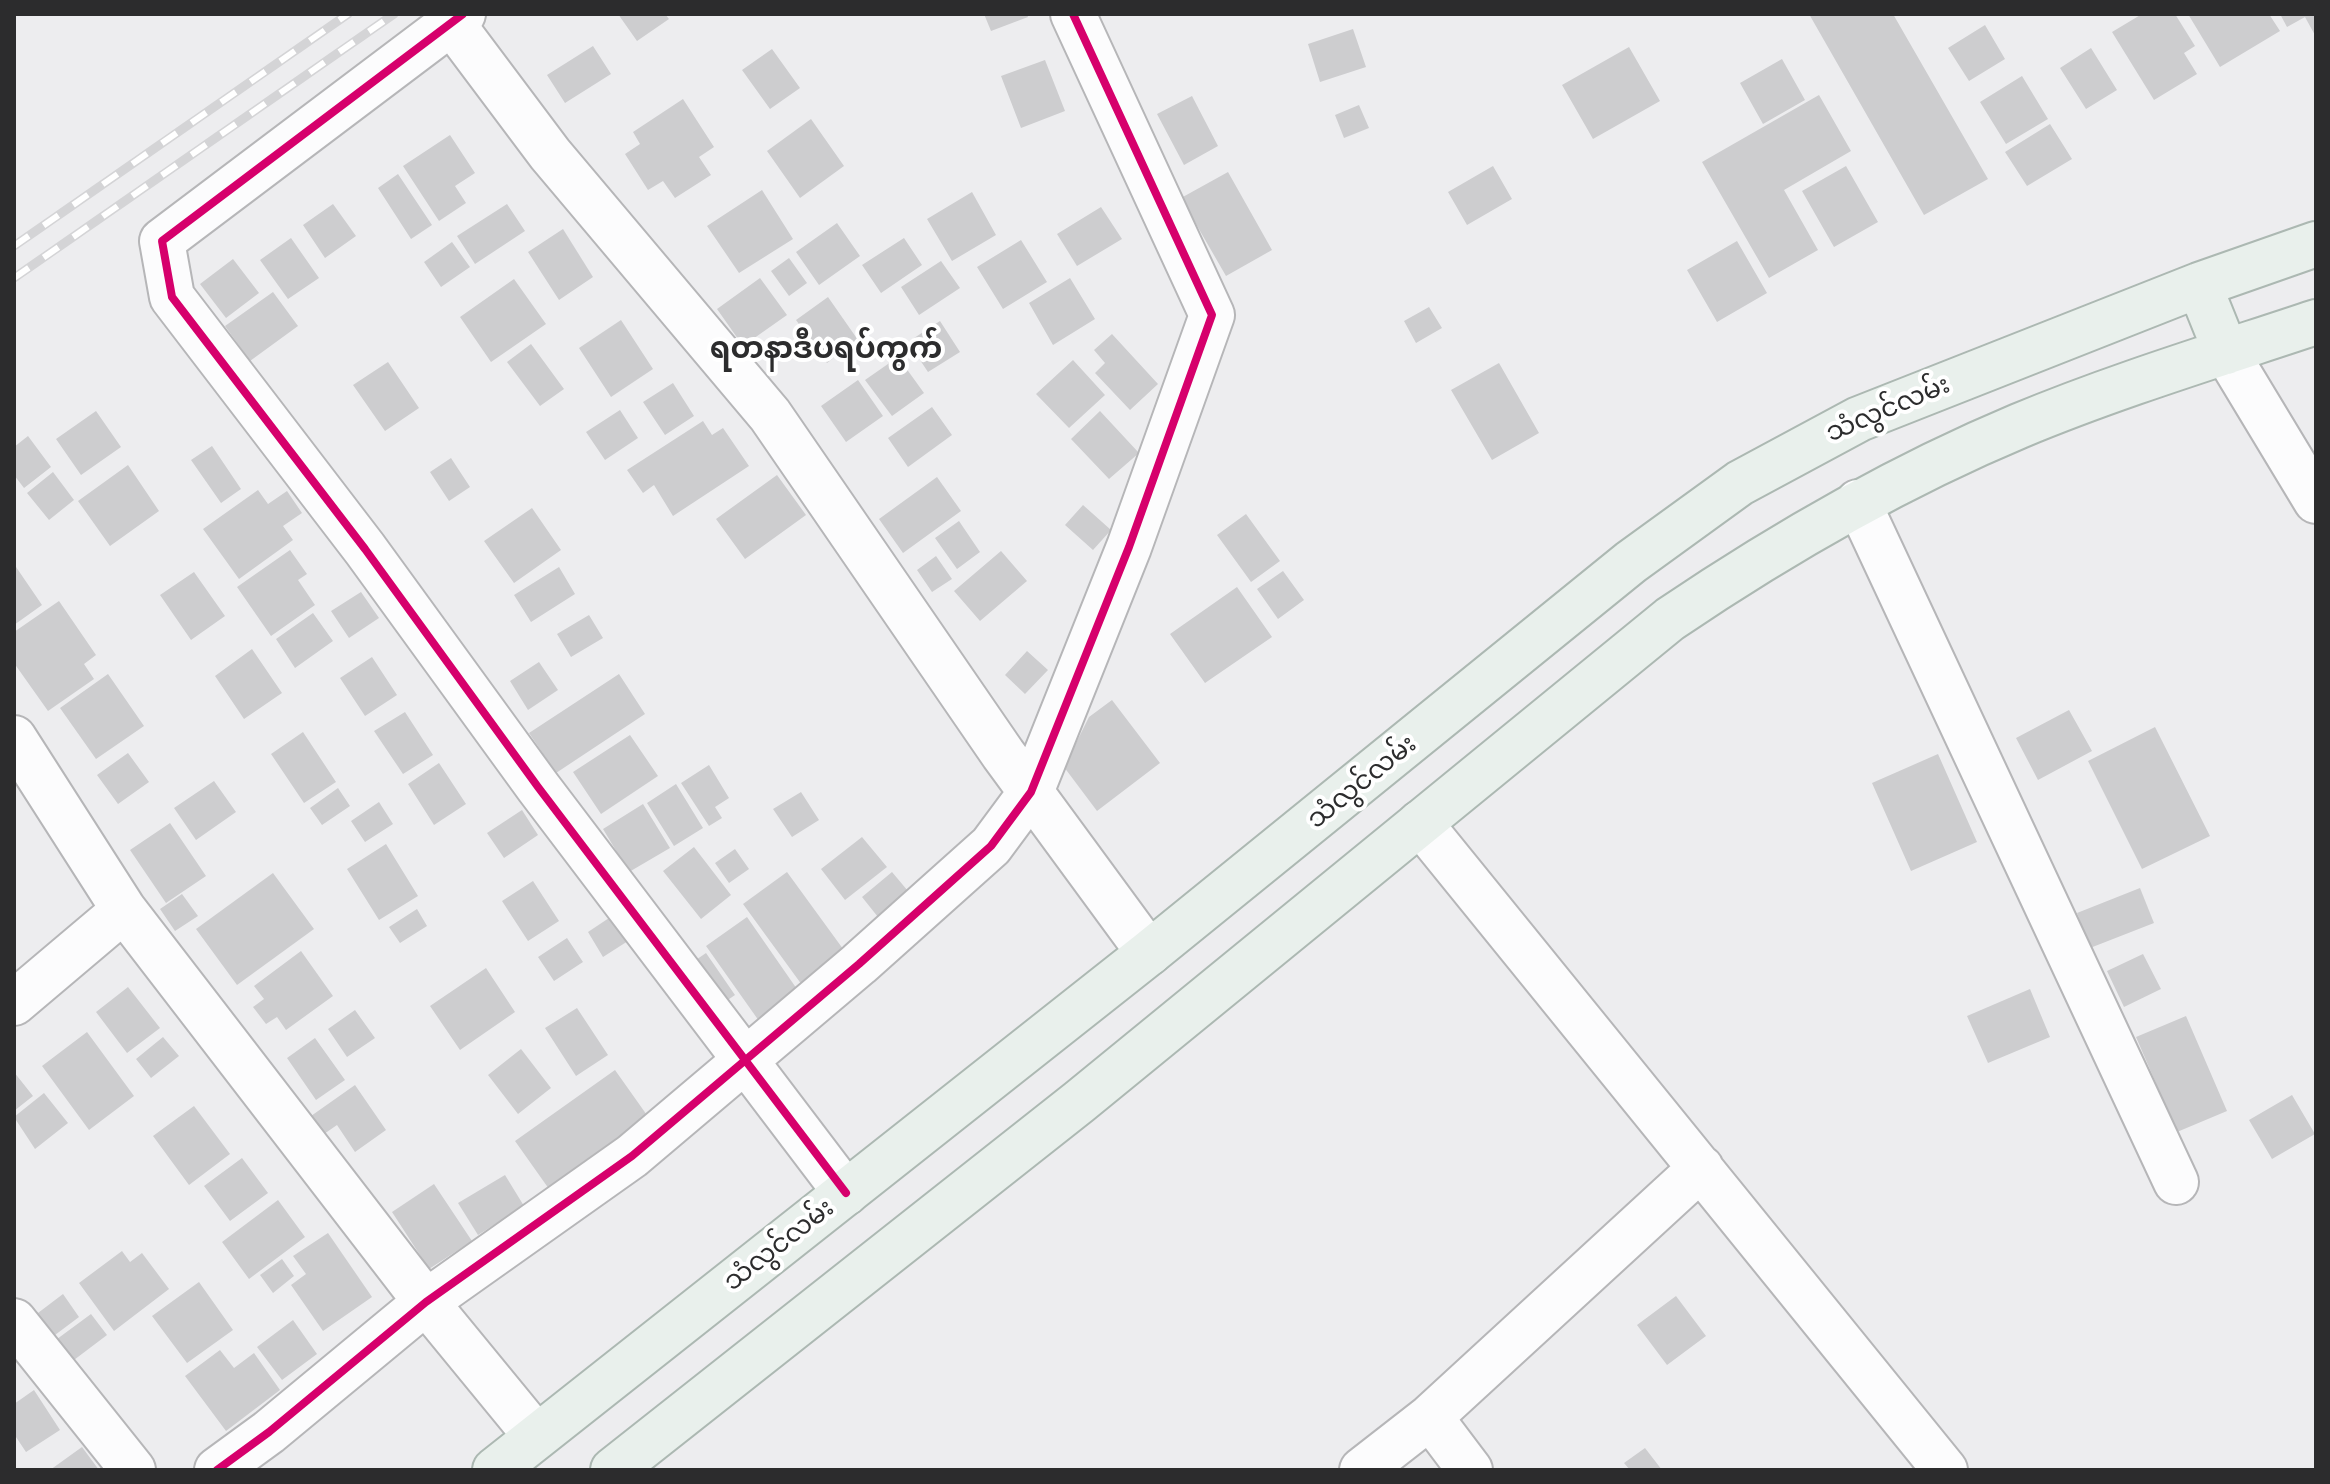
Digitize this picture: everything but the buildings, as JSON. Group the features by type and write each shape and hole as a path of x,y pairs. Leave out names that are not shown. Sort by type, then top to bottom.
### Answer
{"main road":[{"name":"သံလွင်လမ်း","path":"495,1470 1149,953 1631,562 1740,483 1859,419 2199,285 2316,244"},
{"path":"2199,285 2226,352"},
{"path":"613,1470 1067,1112 1670,619 1759,558 1858,502 2021,425 2316,322"}],"street":[{"path":"217,1470 269,1432 426,1302 632,1156 746,1061 991,846 1031,792 1129,547 1212,315 1073,14"},
{"path":"846,1193 538,787 365,549 172,297 162,241 457,18 550,154 770,415 1031,792 1149,953"},
{"path":"2226,352 2316,501"},
{"path":"1858,502 2176,1182"},
{"path":"14,738 124,910 426,1302 536,1436"},
{"path":"1420,823 1945,1470"},
{"path":"14,1003 124,910"},
{"path":"1362,1470 1430,1417 1701,1168"},
{"path":"14,1321 133,1470"},
{"path":"1430,1417 1470,1470"}],"railway":[{"path":"14,246 348,14"},
{"path":"14,278 394,14"}],"cycle path":[{"path":"463,14 162,241 172,297 365,549 538,787 846,1193"},
{"path":"217,1470 269,1432 426,1302 632,1156 859,964 991,846 1031,792 1129,547 1212,315 1073,14"}],"district":[{"name":"ရတနာဒီပရပ်ကွက်","path":"826,349"}]}
